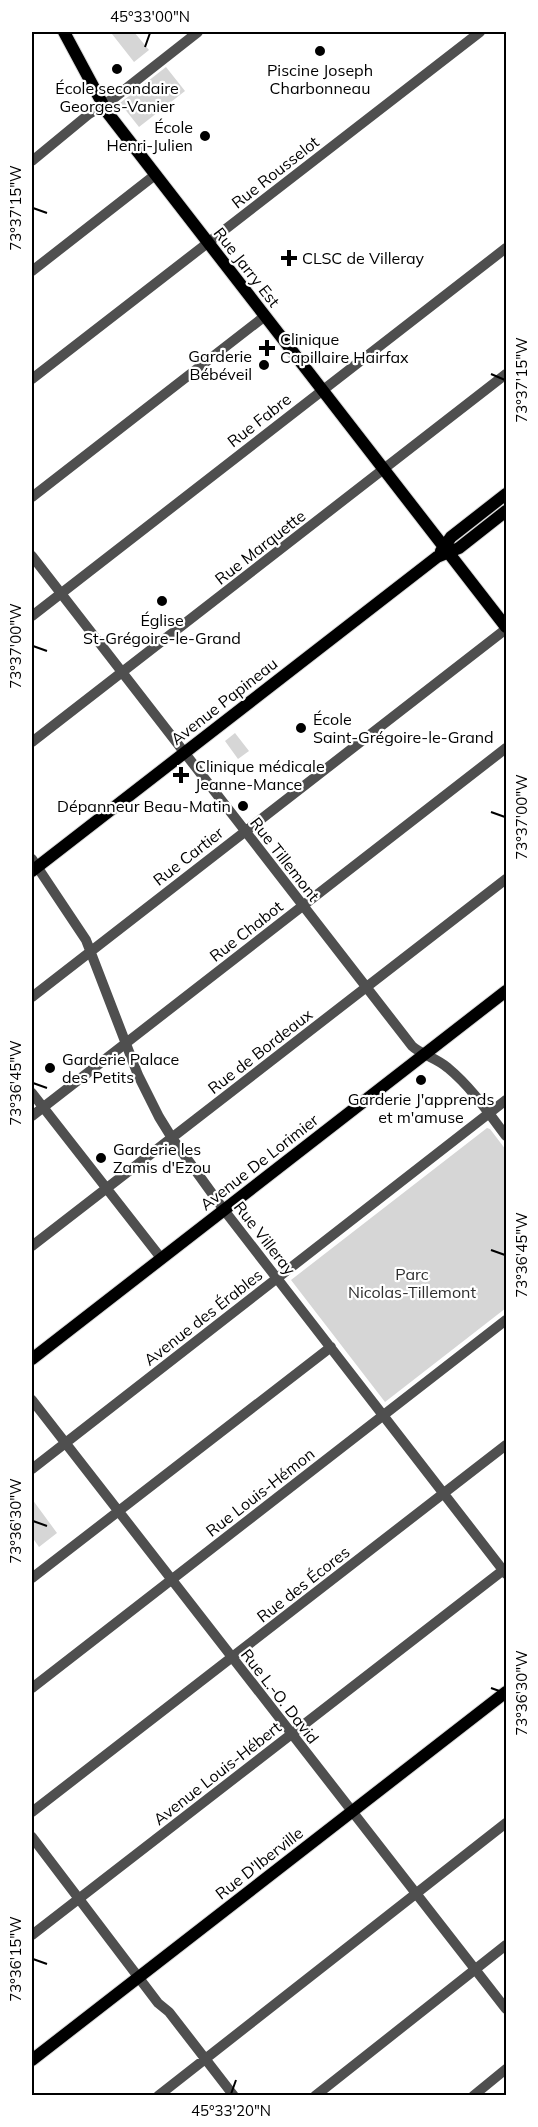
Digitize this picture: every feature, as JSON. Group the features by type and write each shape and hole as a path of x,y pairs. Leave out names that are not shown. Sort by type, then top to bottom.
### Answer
{"main road":[{"name":"Rue Jarry Est","path":"64,32 102,105 322,390 443,552 507,628"},
{"name":"Avenue Papineau","path":"443,552 451,537 507,494"},
{"name":"Avenue Papineau","path":"33,866 184,753 443,552 459,548 507,511"},
{"name":"Avenue De Lorimier","path":"32,1359 507,991"},
{"name":"Rue D'Iberville","path":"32,2060 507,1692"}],"street":[{"path":"32,161 198,32"},
{"name":"Rue Rousselot","path":"32,379 480,32"},
{"path":"32,271 155,175"},
{"name":"Rue Fabre","path":"32,616 507,248"},
{"path":"32,497 265,316"},
{"name":"Rue Marquette","path":"32,742 507,374"},
{"name":"Rue Tillemont","path":"32,556 414,1049 436,1059 456,1075 507,1136"},
{"name":"Rue Cartier","path":"32,997 507,628"},
{"name":"Rue Chabot","path":"32,1116 507,748"},
{"name":"Rue Villeray","path":"33,866 84,937 146,1093 172,1138 224,1210 506,1571"},
{"name":"Rue de Bordeaux","path":"32,1246 507,879"},
{"path":"32,1093 161,1258"},
{"name":"Avenue des Érables","path":"32,1469 507,1100"},
{"name":"Rue Louis-Hémon","path":"32,1688 507,1320"},
{"path":"32,1578 331,1347"},
{"name":"Rue L.-O. David","path":"32,1400 507,2009"},
{"name":"Rue des Écores","path":"32,1812 507,1445"},
{"name":"Avenue Louis-Hébert","path":"32,1935 506,1571"},
{"path":"158,2096 507,1823"},
{"path":"32,1837 234,2096"},
{"path":"315,2096 507,1945"},
{"path":"473,2096 507,2069"}],"green space":[{"path":"134,32 149,50 134,62 112,34"},
{"path":"166,67 185,91 139,127 120,103"},
{"path":"235,733 249,751 238,759 225,741"},
{"name":"Parc Nicolas-Tillemont","path":"487,1128 506,1150 506,1308 385,1402 291,1280"},
{"path":"32,1499 57,1533 39,1547 32,1537"}],"place":[{"name":"Piscine Joseph Charbonneau","path":"320,51"},
{"name":"École secondaire Georges-Vanier","path":"117,69"},
{"name":"École Henri-Julien","path":"205,136"},
{"name":"CLSC de Villeray","path":"289,258"},
{"name":"Clinique Capillaire Hairfax","path":"267,348"},
{"name":"Garderie Bébéveil","path":"264,365"},
{"name":"Église St-Grégoire-le-Grand","path":"162,601"},
{"name":"École Saint-Grégoire-le-Grand","path":"301,728"},
{"name":"Clinique médicale Jeanne-Mance","path":"181,775"},
{"name":"Dépanneur Beau-Matin","path":"243,806"},
{"name":"Garderie Palace des Petits","path":"50,1068"},
{"name":"Garderie J'apprends et m'amuse","path":"421,1080"},
{"name":"Garderie les Zamis d'Ezou","path":"101,1158"}]}
